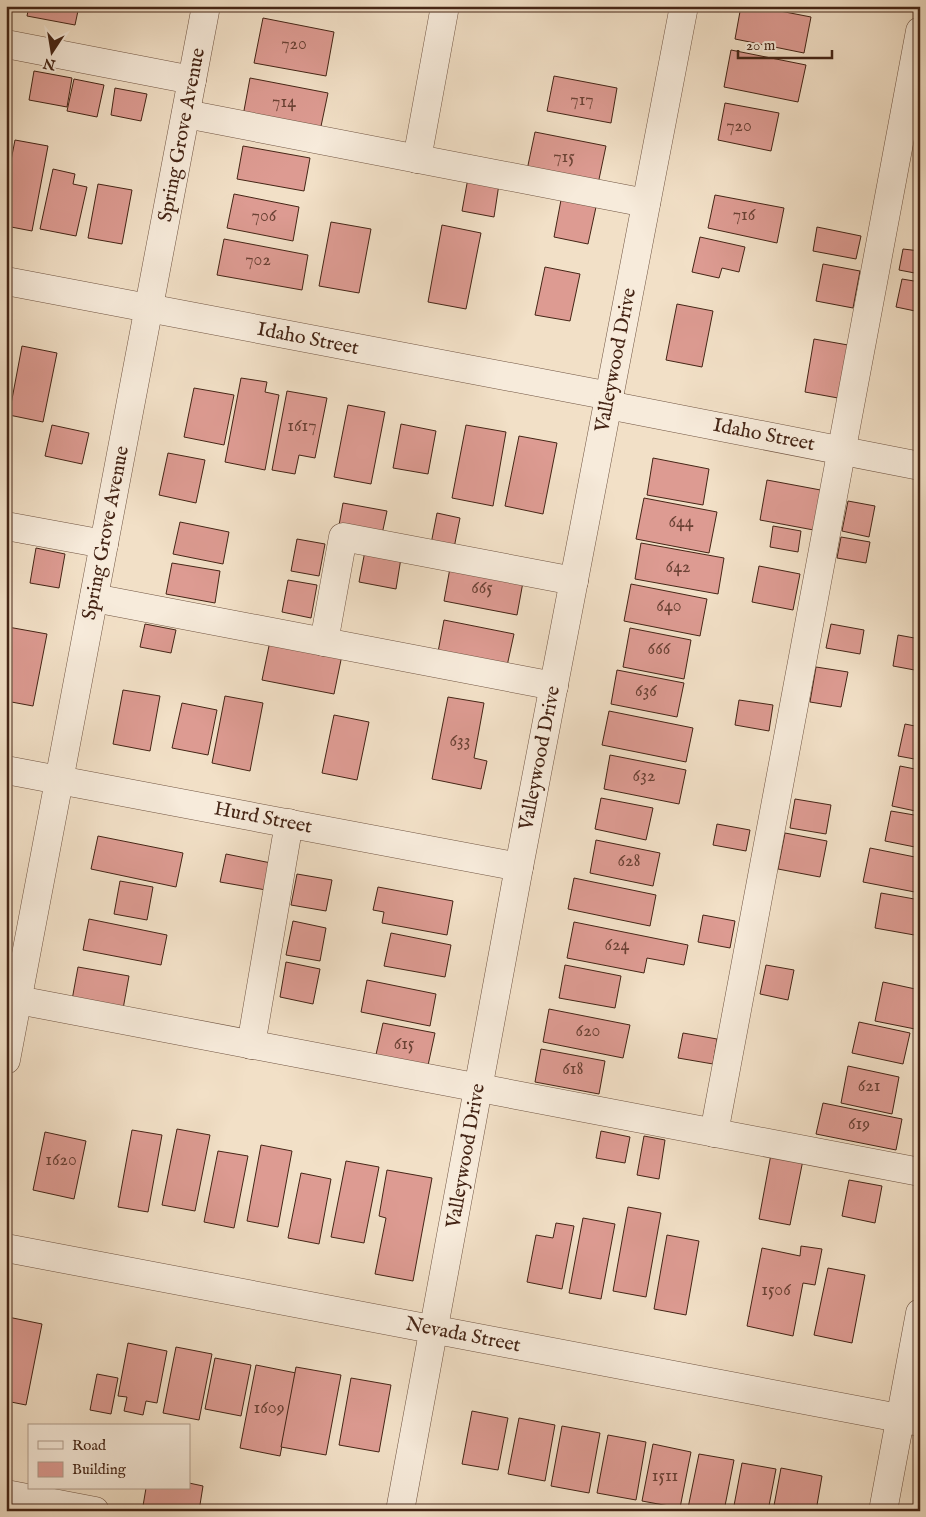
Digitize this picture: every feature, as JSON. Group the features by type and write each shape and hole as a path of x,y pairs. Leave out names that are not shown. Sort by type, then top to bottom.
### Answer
{"street":[{"name":"Spring Grove Avenue","path":"6,1060 13,1004 59,780 206,6"},
{"path":"417,159 445,6"},
{"name":"Valleywood Drive","path":"400,1511 519,867 684,6"},
{"path":"714,1133 920,31"},
{"path":"6,44 192,80"},
{"path":"186,114 646,202"},
{"name":"Idaho Street","path":"6,281 609,400 841,451 920,466"},
{"path":"6,526 104,544"},
{"path":"324,642 343,537 574,581"},
{"path":"94,598 554,686"},
{"name":"Hurd Street","path":"6,770 519,867"},
{"path":"252,1045 289,823"},
{"path":"13,1004 252,1045 920,1172"},
{"name":"Nevada Street","path":"6,1248 910,1420"},
{"path":"882,1511 910,1420 920,1313"},
{"path":"6,1494 95,1511"}],"building":[{"path":"29,6 79,6 75,25 27,16"},
{"path":"741,6 754,6 811,17 804,53 735,39"},
{"path":"263,18 334,32 326,76 254,63"},
{"path":"731,50 806,65 798,102 724,87"},
{"path":"34,71 72,78 67,107 29,100"},
{"path":"554,76 617,88 611,123 547,111"},
{"path":"250,78 328,93 320,131 243,116"},
{"path":"74,79 104,85 97,117 67,111"},
{"path":"115,88 147,94 141,121 111,115"},
{"path":"725,103 779,113 771,151 718,140"},
{"path":"535,132 606,146 598,184 527,170"},
{"path":"15,140 48,146 32,231 6,226 6,186"},
{"path":"243,146 310,158 304,191 237,179"},
{"path":"53,169 75,174 73,184 87,187 76,236 40,229"},
{"path":"468,178 499,184 494,217 462,211"},
{"path":"98,184 132,190 122,244 88,238"},
{"path":"234,194 299,207 293,241 227,228"},
{"path":"715,195 784,208 777,243 708,228"},
{"path":"561,200 596,207 588,244 554,237"},
{"path":"331,222 371,229 359,293 319,286"},
{"path":"442,225 481,233 466,309 428,302"},
{"path":"817,227 861,236 856,259 813,251"},
{"path":"700,237 745,247 739,272 722,268 719,278 692,272"},
{"path":"224,239 308,255 302,290 217,275"},
{"path":"903,249 920,251 920,274 899,270"},
{"path":"823,264 860,271 853,308 816,301"},
{"path":"545,267 580,274 570,321 535,315"},
{"path":"902,279 920,282 920,312 896,307"},
{"path":"677,304 713,311 702,367 666,360"},
{"path":"814,339 848,345 838,398 805,392"},
{"path":"22,346 57,353 43,422 9,415"},
{"path":"241,378 267,382 265,392 279,395 265,470 225,462"},
{"path":"194,388 234,395 224,445 184,437"},
{"path":"287,391 327,398 315,458 299,455 295,474 272,470"},
{"path":"348,405 385,412 371,484 334,477"},
{"path":"401,424 436,431 428,474 393,468"},
{"path":"52,425 89,433 82,464 45,456"},
{"path":"466,425 506,432 493,506 452,498"},
{"path":"519,436 557,443 543,514 505,506"},
{"path":"168,453 205,460 196,503 159,495"},
{"path":"653,458 709,469 703,505 647,495"},
{"path":"767,480 826,491 819,531 760,520"},
{"path":"644,498 717,512 709,553 636,539"},
{"path":"848,501 875,506 869,537 842,531"},
{"path":"343,503 387,511 381,539 338,531"},
{"path":"437,513 460,518 454,548 431,544"},
{"path":"180,522 229,532 223,564 173,554"},
{"path":"773,526 801,531 798,552 770,547"},
{"path":"841,537 870,542 866,563 837,558"},
{"path":"297,539 325,544 319,576 291,571"},
{"path":"641,543 724,558 718,594 635,579"},
{"path":"36,548 65,554 59,588 30,583"},
{"path":"365,551 401,558 396,589 359,582"},
{"path":"172,563 220,571 215,603 166,594"},
{"path":"759,566 800,574 793,610 752,602"},
{"path":"450,568 523,582 517,615 444,601"},
{"path":"288,580 317,585 311,618 282,612"},
{"path":"631,584 707,599 700,636 624,621"},
{"path":"444,620 514,634 507,666 438,652"},
{"path":"145,624 176,630 171,653 140,647"},
{"path":"831,624 864,630 860,654 826,648"},
{"path":"8,627 47,634 33,706 6,701"},
{"path":"630,628 691,640 684,679 623,667"},
{"path":"898,635 920,639 920,671 893,666"},
{"path":"270,641 342,655 334,694 262,680"},
{"path":"816,667 848,672 841,707 810,702"},
{"path":"617,670 684,683 677,717 611,704"},
{"path":"123,690 160,696 150,751 113,744"},
{"path":"225,696 263,703 250,771 212,763"},
{"path":"448,697 484,703 474,758 487,761 481,789 432,779"},
{"path":"739,700 773,705 769,731 735,725"},
{"path":"182,703 217,710 208,755 172,748"},
{"path":"609,711 693,728 686,762 602,745"},
{"path":"334,715 369,722 357,780 322,773"},
{"path":"905,724 920,727 920,760 898,756"},
{"path":"610,755 686,770 679,804 604,789"},
{"path":"900,766 920,770 920,812 892,806"},
{"path":"601,798 653,808 646,840 595,829"},
{"path":"795,799 831,805 826,834 790,828"},
{"path":"891,811 920,816 920,848 885,841"},
{"path":"717,824 750,830 746,851 713,845"},
{"path":"785,833 827,841 820,877 778,869"},
{"path":"98,836 183,853 176,887 91,869"},
{"path":"596,840 660,853 653,886 590,873"},
{"path":"870,848 920,858 920,893 863,882"},
{"path":"226,854 271,863 266,890 220,882"},
{"path":"297,874 332,880 326,911 291,905"},
{"path":"574,878 656,895 650,926 568,909"},
{"path":"120,881 153,887 147,920 114,914"},
{"path":"378,887 453,901 447,935 382,923 384,912 373,910"},
{"path":"881,893 920,900 920,936 875,928"},
{"path":"703,915 735,921 730,948 698,942"},
{"path":"89,919 167,935 161,965 83,950"},
{"path":"293,921 326,928 320,961 286,955"},
{"path":"574,922 688,945 684,965 647,958 644,973 567,958"},
{"path":"391,933 451,945 445,977 384,966"},
{"path":"286,962 320,969 313,1004 280,997"},
{"path":"565,965 621,976 615,1008 559,998"},
{"path":"766,965 794,970 788,1000 760,994"},
{"path":"78,967 129,976 123,1009 72,1000"},
{"path":"367,980 436,994 430,1026 361,1012"},
{"path":"883,982 920,990 920,1030 875,1021"},
{"path":"549,1009 630,1025 623,1058 543,1042"},
{"path":"859,1022 910,1033 903,1064 852,1053"},
{"path":"383,1023 435,1033 427,1070 375,1059"},
{"path":"683,1033 717,1039 713,1064 678,1058"},
{"path":"541,1049 605,1061 599,1094 535,1082"},
{"path":"848,1066 899,1077 892,1114 841,1103"},
{"path":"823,1103 902,1119 896,1150 816,1134"},
{"path":"177,1129 210,1135 195,1211 162,1205"},
{"path":"132,1130 162,1135 148,1212 118,1207"},
{"path":"601,1131 630,1137 625,1163 596,1158"},
{"path":"45,1132 86,1141 74,1199 33,1190"},
{"path":"644,1136 665,1140 659,1179 637,1175"},
{"path":"261,1145 292,1151 278,1227 247,1221"},
{"path":"218,1151 248,1156 234,1228 204,1222"},
{"path":"771,1154 803,1160 790,1225 759,1219"},
{"path":"346,1161 379,1167 364,1243 331,1237"},
{"path":"387,1170 432,1178 413,1281 375,1274 386,1218 379,1216"},
{"path":"301,1173 331,1179 319,1244 288,1238"},
{"path":"849,1180 882,1186 875,1223 842,1216"},
{"path":"628,1207 661,1213 646,1297 613,1291"},
{"path":"583,1218 615,1224 601,1299 569,1293"},
{"path":"556,1223 574,1226 562,1289 527,1282 536,1235 553,1238"},
{"path":"667,1235 699,1241 686,1315 654,1309"},
{"path":"801,1246 822,1249 815,1285 803,1283 793,1336 747,1326 762,1248 800,1256"},
{"path":"828,1268 865,1275 852,1343 814,1335"},
{"path":"8,1317 42,1324 26,1405 6,1401"},
{"path":"128,1343 167,1351 157,1403 146,1401 143,1415 124,1411 127,1397 118,1396"},
{"path":"176,1347 212,1354 199,1420 163,1413"},
{"path":"215,1358 251,1365 241,1416 205,1409"},
{"path":"256,1365 296,1373 280,1456 240,1448"},
{"path":"296,1367 341,1375 326,1455 281,1447"},
{"path":"97,1374 118,1378 111,1414 90,1410"},
{"path":"351,1378 391,1385 379,1452 339,1445"},
{"path":"472,1411 508,1418 498,1470 462,1464"},
{"path":"519,1418 555,1425 545,1481 508,1474"},
{"path":"562,1426 600,1433 589,1493 551,1486"},
{"path":"608,1435 646,1442 636,1500 597,1493"},
{"path":"653,1444 691,1452 680,1508 642,1501"},
{"path":"699,1454 734,1460 724,1511 688,1508"},
{"path":"742,1463 776,1469 768,1511 733,1511"},
{"path":"781,1468 822,1476 816,1511 773,1511"},
{"path":"190,1483 203,1486 199,1511 170,1511 143,1506 146,1490 190,1490"}]}
